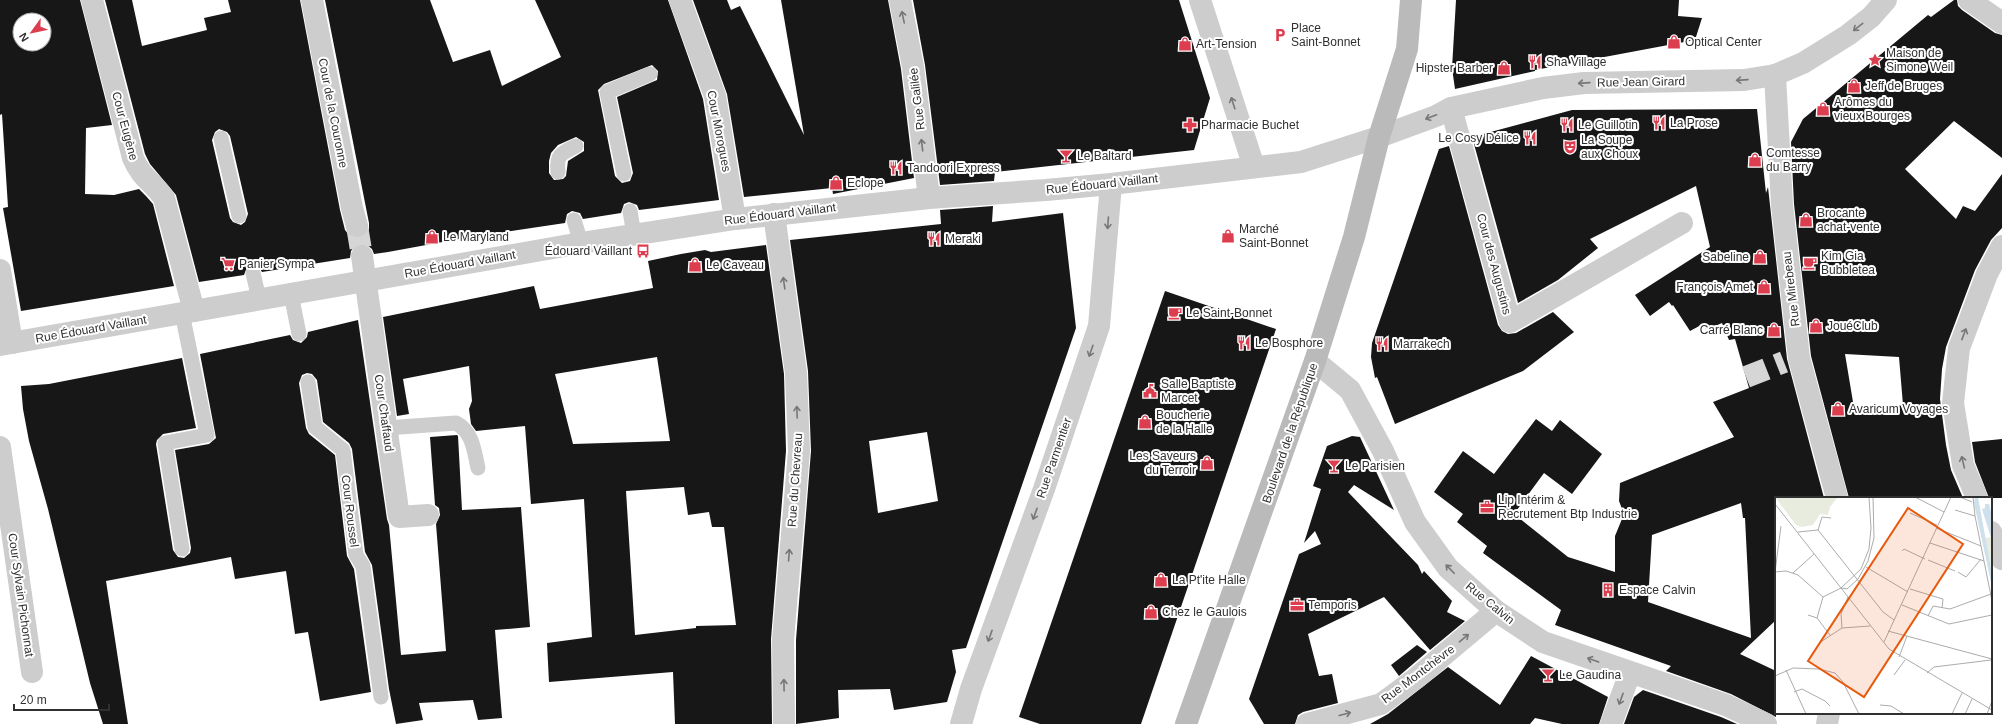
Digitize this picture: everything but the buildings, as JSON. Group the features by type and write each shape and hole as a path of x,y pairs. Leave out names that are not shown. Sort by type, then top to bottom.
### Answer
{"main road":[{"name":"Boulevard de la République","path":"1186,724 1315,360 1354,237 1380,137 1407,49 1411,0"}],"street":[{"name":"Cour Eugène","path":"92,0 133,158 138,170 145,179 158,189 164,198 188,312"},
{"name":"Cour de la Couronne","path":"312,0 352,208 357,226"},
{"name":"Cour Morogues","path":"680,0 715,96 734,219"},
{"name":"Rue Galilée","path":"900,0 913,67 928,198"},
{"path":"1200,0 1254,167"},
{"name":"Rue Jean Girard","path":"1380,137 1436,116 1451,108 1543,88 1584,83 1744,80 1775,75 1803,63 1848,35 1871,17 1886,0"},
{"path":"1969,0 2002,23"},
{"name":"Rue Mirebeau","path":"1775,75 1792,360 1837,497"},
{"name":"Cour des Augustins","path":"1451,108 1510,322 1682,223"},
{"name":"Rue Édouard Vaillant","path":"6,344 634,234 774,214 928,198 1111,184 1301,162 1380,137"},
{"name":"Rue Parmentier","path":"961,724 971,689 1044,489 1100,326 1111,184"},
{"name":"Rue du Chevreau","path":"774,214 796,373 798,451 783,640 784,724"},
{"path":"1977,497 1963,465 1953,403 1959,348 1987,274 2002,246"},
{"path":"362,256 366,280"},
{"path":"0,270 6,344"},
{"name":"Cour Chaffaud","path":"366,280 399,517 428,515"},
{"name":"Rue Calvin","path":"1315,360 1350,390 1384,451 1415,522 1448,568 1496,611 1543,642 1726,705 1766,724"},
{"name":"Cour Sylvain Pichonnat","path":"0,447 32,672"},
{"path":"1992,534 2002,559"},
{"name":"Rue Montchèvre","path":"1307,724 1381,704 1415,679 1496,611"},
{"path":"1611,724 1630,673"},
{"path":"1827,724 1830,714"}],"lane":[{"path":"624,174 606,92 650,74"},
{"path":"221,138 239,216"},
{"path":"558,172 557,162 559,156 576,146"},
{"path":"630,211 634,234"},
{"path":"574,220 581,243"},
{"path":"253,273 259,299"},
{"path":"291,294 299,334"},
{"path":"182,549 165,443 207,435 188,312"},
{"name":"Cour Roussel","path":"308,382 315,427 342,450 356,555 363,566 381,697"},
{"path":"386,428 456,423 464,427 470,436 478,468"}],"tunnel":[{"path":"357,226 362,256"},
{"path":"1746,377 1784,362"}],"place":[{"name":"Place Saint-Bonnet","path":"1280,35"},
{"name":"Optical Center","path":"1674,42"},
{"name":"Art-Tension","path":"1185,44"},
{"name":"Maison de Simone Weil","path":"1875,60"},
{"name":"Sha Village","path":"1535,62"},
{"name":"Hipster Barber","path":"1504,68"},
{"name":"Jeff de Bruges","path":"1854,86"},
{"name":"Arômes du vieux Bourges","path":"1823,109"},
{"name":"La Prose","path":"1659,123"},
{"name":"Pharmacie Buchet","path":"1190,125"},
{"name":"Le Guillotin","path":"1567,125"},
{"name":"Le Cosy Délice","path":"1530,138"},
{"name":"La Soupe aux Choux","path":"1570,147"},
{"name":"Le Baltard","path":"1066,156"},
{"name":"Comtesse du Barry","path":"1755,160"},
{"name":"Tandoori Express","path":"896,168"},
{"name":"Eclope","path":"836,183"},
{"name":"Brocante achat-vente","path":"1806,220"},
{"name":"Marché Saint-Bonnet","path":"1228,236"},
{"name":"Le Maryland","path":"432,237"},
{"name":"Meraki","path":"934,239"},
{"name":"Édouard Vaillant","path":"643,251"},
{"name":"Sabeline","path":"1760,257"},
{"name":"Kim Gia Bubbletea","path":"1810,263"},
{"name":"Panier Sympa","path":"228,264"},
{"name":"Le Caveau","path":"695,265"},
{"name":"François Amet","path":"1764,287"},
{"name":"Le Saint-Bonnet","path":"1175,313"},
{"name":"JouéClub","path":"1816,326"},
{"name":"Carré Blanc","path":"1774,330"},
{"name":"Le Bosphore","path":"1244,343"},
{"name":"Marrakech","path":"1382,344"},
{"name":"Salle Baptiste Marcet","path":"1150,391"},
{"name":"Avaricum Voyages","path":"1838,409"},
{"name":"Boucherie de la Halle","path":"1145,422"},
{"name":"Les Saveurs du Terroir","path":"1207,463"},
{"name":"Le Parisien","path":"1334,466"},
{"name":"Lip Intérim & Recrutement Btp Industrie","path":"1487,507"},
{"name":"La Pt'ite Halle","path":"1161,580"},
{"name":"Espace Calvin","path":"1608,590"},
{"name":"Temporis","path":"1297,605"},
{"name":"Chez le Gaulois","path":"1151,612"},
{"name":"Le Gaudina","path":"1548,675"}]}
